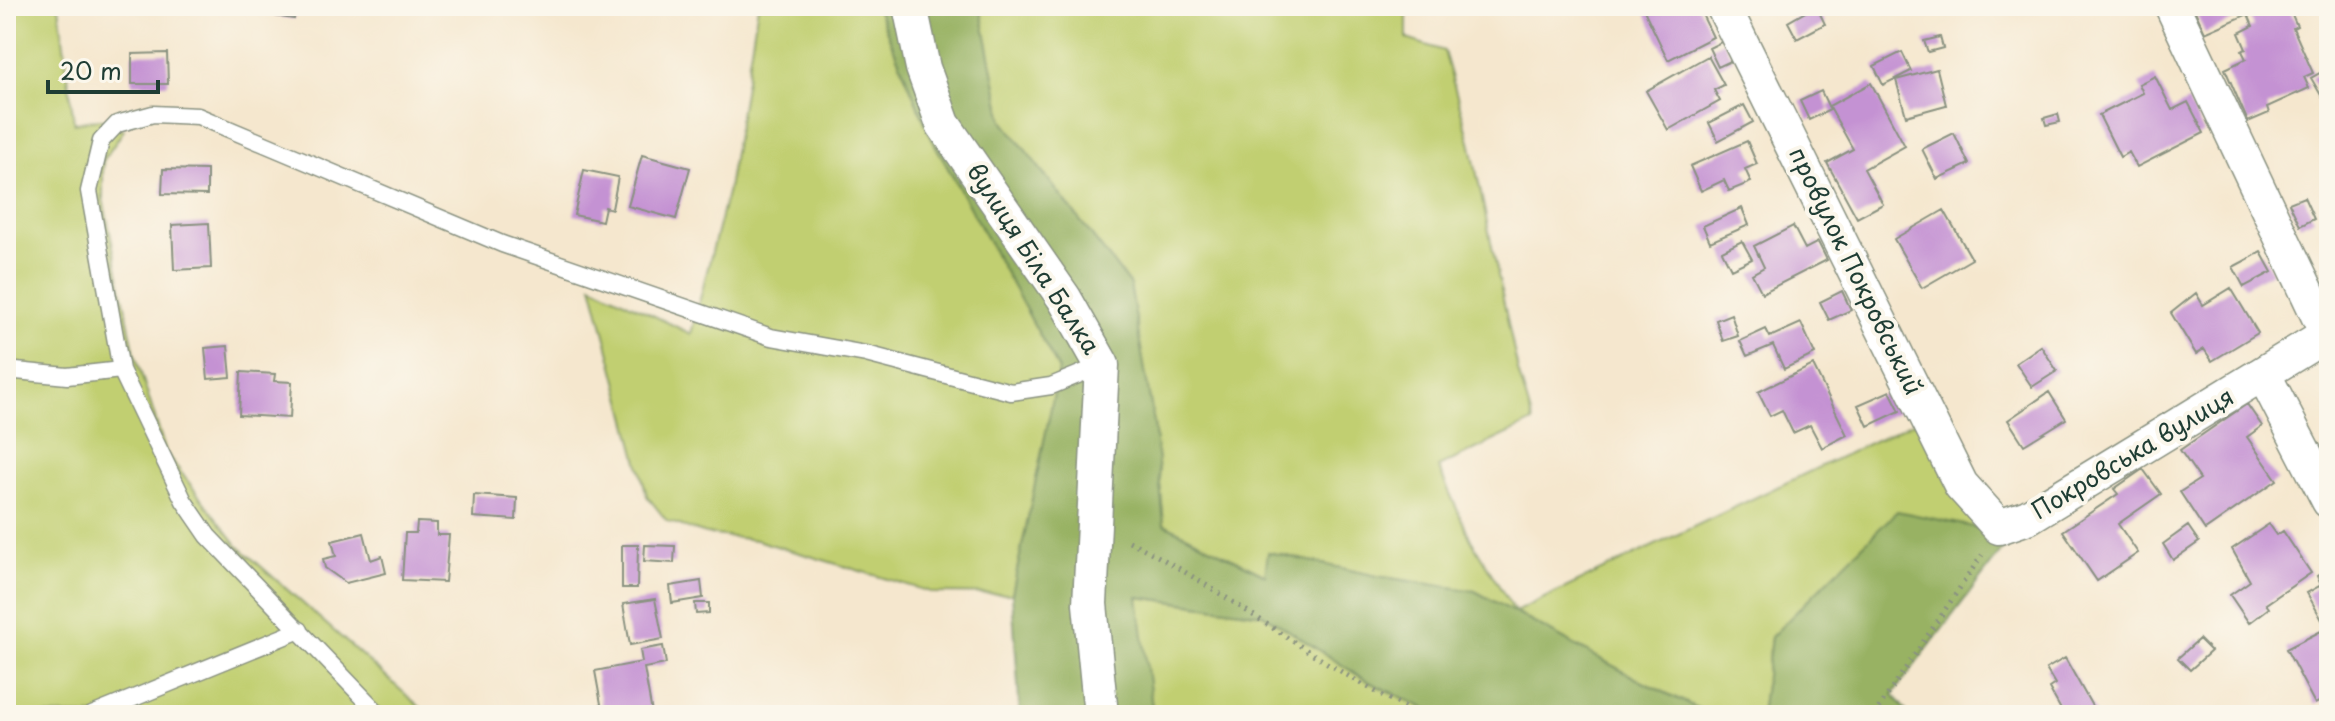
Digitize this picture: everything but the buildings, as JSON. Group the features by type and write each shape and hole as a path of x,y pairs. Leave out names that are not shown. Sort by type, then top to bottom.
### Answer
{"street":[{"name":"вулиця Біла Балка","path":"910,6 923,68 943,124 1064,298 1102,365 1090,604 1101,715"},
{"name":"провулок Покровський","path":"1723,6 1961,485 1999,527"},
{"path":"2172,6 2328,333"},
{"name":"Покровська вулиця","path":"1999,527 2028,517 2328,333"},
{"path":"2264,375 2329,501"}],"lane":[{"path":"380,715 208,536 184,501 121,370 89,191 101,141 117,124 153,114 198,116 502,244 771,337 866,354 1011,392 1051,386 1102,365"},
{"path":"6,370 67,376 121,370"},
{"path":"92,715 300,630"}],"path":[{"path":"1092,522 1188,570 1285,639 1421,715"},
{"path":"1874,715 1999,527"},
{"path":"1401,706 1409,715"}],"green space":[{"path":"6,6 59,6 74,123 99,119 124,130 103,161 103,199 135,354 166,453 238,546 429,715 6,715"},
{"path":"758,6 876,6 932,139 1059,370 1012,594 934,593 756,540 706,534 667,521 647,496 592,285 691,334 728,189"},
{"path":"876,6 980,6 1003,121 1130,285 1154,423 1164,524 1265,575 1268,552 1377,576 1475,591 1641,681 1711,715 1439,715 1367,681 1263,614 1138,597 1153,715 1020,715 1012,594 1059,370 932,139"},
{"path":"980,6 1407,6 1407,39 1444,51 1470,141 1518,371 1533,422 1438,467 1471,540 1515,612 1920,419 1988,530 1771,637 1761,715 1711,715 1641,681 1475,591 1377,576 1269,552 1266,575 1164,524 1154,423 1130,285 1003,121"},
{"path":"1897,511 1988,530 2005,546 1893,694 1909,715 1761,715 1771,637"},
{"path":"1137,597 1263,614 1367,681 1439,715 1153,715"}]}
